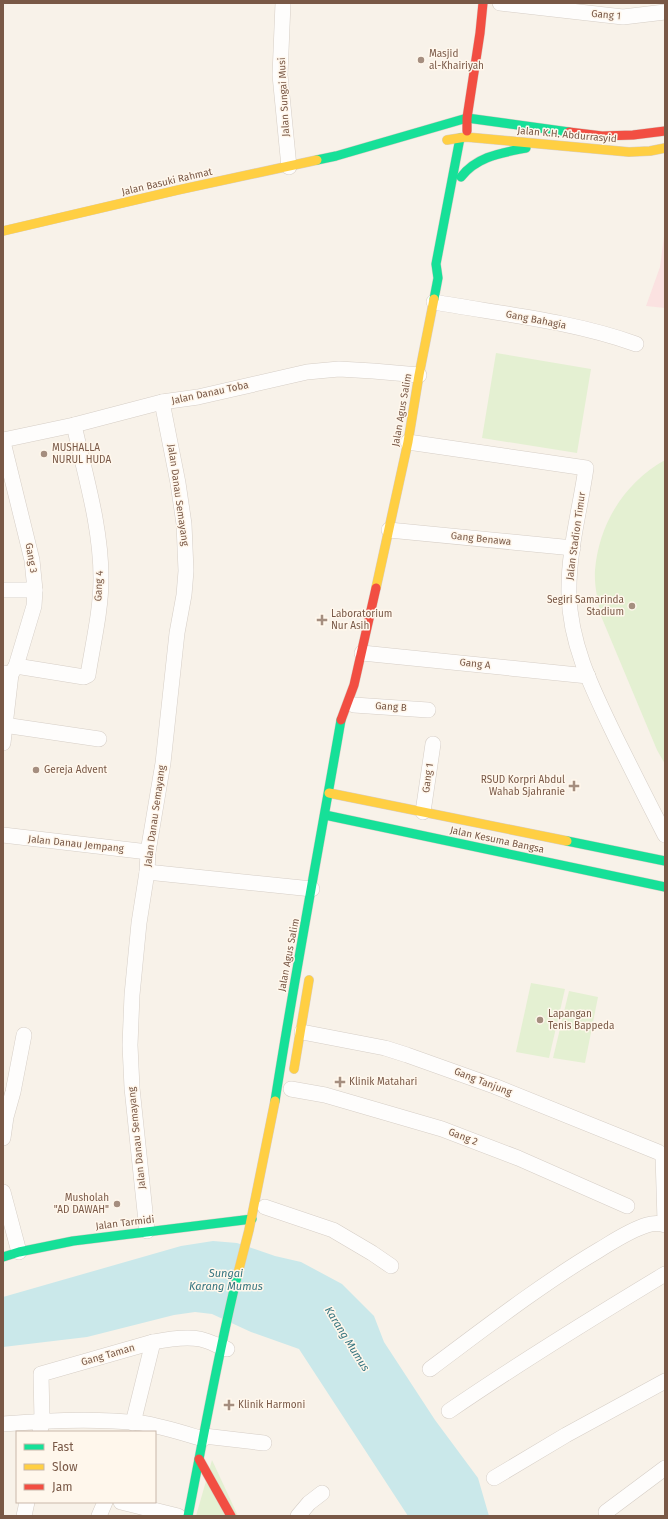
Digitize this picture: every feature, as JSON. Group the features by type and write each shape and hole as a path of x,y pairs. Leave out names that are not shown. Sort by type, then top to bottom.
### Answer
{"street":[{"name":"Jalan Sungai Musi","path":"283,3 280,75 289,167"},
{"name":"Jalan Agus Salim","path":"226,1341 265,1157 344,710 354,685 362,653 408,442 438,278 436,264 467,118 483,3"},
{"name":"Gang 1","path":"500,3 623,17 665,12"},
{"name":"Jalan Basuki Rahmat","path":"3,230 336,156 467,118"},
{"name":"Jalan K.H. Abdurrasyid","path":"467,118 602,136 633,135 665,131"},
{"name":"Jalan K.H. Abdurrasyid","path":"463,137 629,152 650,151 665,148"},
{"path":"437,141 463,137 461,177 448,250"},
{"path":"461,177 468,167 488,157 548,144"},
{"name":"Jalan Basuki Rahmat","path":"336,156 384,151"},
{"path":"438,278 445,265"},
{"name":"Gang Bahagia","path":"434,302 538,320 613,336 636,344"},
{"name":"Jalan Danau Toba","path":"3,441 74,425 162,402 198,397 307,372 339,369 419,376"},
{"name":"Jalan Danau Semayang","path":"146,1231 132,1088 130,1026 132,995 147,872 148,852 163,763 176,633 184,595 186,571 184,524 178,483 162,402"},
{"name":"Gang 4","path":"10,671 84,677 88,675 98,616 101,579 100,558 92,504 74,425"},
{"name":"Gang 3","path":"3,441 32,560 35,590 34,606 10,671"},
{"name":"Jalan Stadion Timur","path":"408,442 586,468 573,548 569,594 570,619 579,654 597,699 665,835"},
{"name":"Gang Benawa","path":"389,530 573,548"},
{"path":"3,590 35,590"},
{"name":"Gang A","path":"362,653 588,676"},
{"path":"3,743 10,671"},
{"name":"Jalan Agus Salim","path":"354,685 354,709"},
{"name":"Gang B","path":"354,709 428,710"},
{"path":"4,726 99,739"},
{"name":"Gang 1","path":"423,812 433,744"},
{"path":"329,793 339,807"},
{"name":"Jalan Kesuma Bangsa","path":"339,807 665,887"},
{"name":"Jalan Kesuma Bangsa","path":"325,815 339,807 423,812 665,861"},
{"name":"Jalan Danau Jempang","path":"3,835 148,852"},
{"path":"147,872 312,889"},
{"path":"290,1092 302,1032 310,973"},
{"path":"287,1028 302,1032"},
{"name":"Gang Tanjung","path":"302,1032 385,1048 407,1055 494,1086 658,1152 663,1155 665,1221"},
{"path":"3,1138 6,1117 13,1092 24,1035"},
{"name":"Gang 2","path":"290,1092 326,1095 442,1129 518,1158 628,1206"},
{"path":"265,1157 275,1159"},
{"path":"3,1192 19,1252"},
{"path":"264,1209 333,1230 391,1266"},
{"name":"Jalan Tarmidi","path":"3,1256 73,1241 252,1219"},
{"path":"430,1368 586,1258 623,1236 647,1225 657,1223 665,1225"},
{"path":"449,1411 583,1323 665,1274"},
{"path":"188,1516 218,1367 244,1288"},
{"name":"Gang Taman","path":"41,1426 41,1374 153,1342 188,1338 226,1341"},
{"path":"133,1423 153,1342"},
{"path":"494,1478 566,1435 665,1381"},
{"path":"3,1424 41,1426 101,1421 133,1423 178,1431 204,1433 264,1444"},
{"path":"199,1459 231,1516"},
{"path":"606,1512 665,1468"},
{"path":"298,1516 309,1503 322,1493"},
{"path":"24,1516 27,1503"},
{"path":"100,1516 104,1503"},
{"path":"125,1503 178,1516"}],"shaded area":[{"path":"665,229 665,308 646,306 660,267"}],"green space":[{"path":"496,353 591,369 577,453 482,438"},
{"name":"Segiri Samarinda Stadium","path":"665,460 665,764 657,750 601,616 596,593 595,570 597,553 602,537 616,506 637,480 650,469"},
{"name":"Lapangan Tenis Bappeda","path":"531,983 565,989 549,1058 516,1052"},
{"path":"569,991 598,997 585,1063 553,1058"},
{"path":"212,1460 238,1516 196,1516"}],"water":[{"path":"213,1241 237,1243 275,1256 301,1262 342,1284 374,1316 384,1342 435,1420 478,1478 489,1516 408,1516 299,1349 251,1332 212,1314 195,1312 174,1315 87,1337 3,1347 3,1297 181,1246"}],"traffic: fast":[{"path":"317,160 336,156 467,118 569,132"},
{"path":"434,299 438,278 436,264 460,138"},
{"path":"461,177 475,164 490,156 526,148"},
{"path":"275,1101 341,720"},
{"path":"325,815 665,887"},
{"path":"567,841 665,861"},
{"path":"3,1257 19,1252 73,1241 252,1219"},
{"path":"188,1516 218,1364 238,1273"}],"traffic: slow":[{"path":"447,140 466,137 629,152 650,151 665,148"},
{"path":"3,231 178,190 317,160"},
{"path":"376,588 408,442 434,299"},
{"path":"329,793 567,841"},
{"path":"294,1069 309,980"},
{"path":"238,1273 249,1230 275,1101"}],"traffic: jam":[{"path":"467,131 467,118 483,3"},
{"path":"569,132 602,136 633,135 665,131"},
{"path":"341,720 354,685 376,588"},
{"path":"199,1459 231,1516"}],"place":[{"name":"Masjid al-Khairiyah","path":"421,60"},
{"name":"MUSHALLA NURUL HUDA","path":"44,454"},
{"name":"Segiri Samarinda Stadium","path":"632,606"},
{"name":"Laboratorium Nur Asih","path":"322,620"},
{"name":"Gereja Advent","path":"36,770"},
{"name":"RSUD Korpri Abdul Wahab Sjahranie","path":"574,786"},
{"name":"Lapangan Tenis Bappeda","path":"540,1020"},
{"name":"Klinik Matahari","path":"340,1082"},
{"name":"Musholah \"AD DAWAH\"","path":"117,1204"},
{"name":"Klinik Harmoni","path":"229,1405"}],"water label":[{"name":"Sungai Karang Mumus","path":"226,1279"},
{"name":"Karang Mumus","path":"347,1339"}]}
